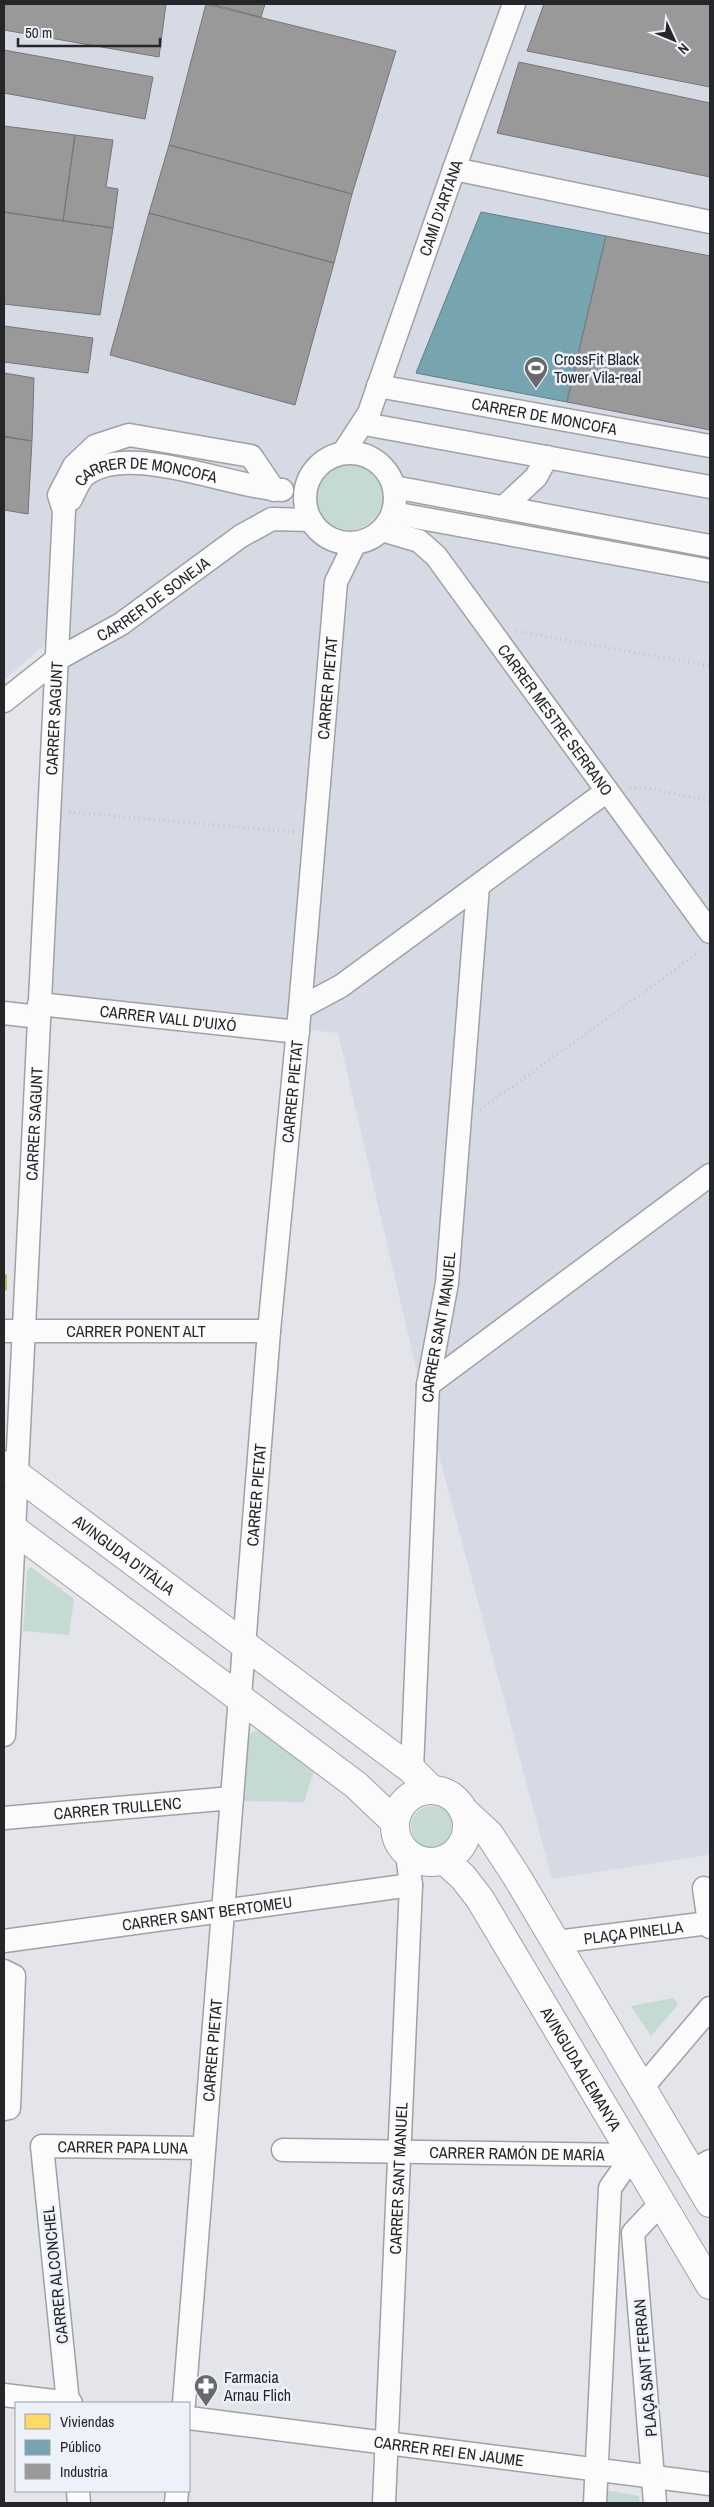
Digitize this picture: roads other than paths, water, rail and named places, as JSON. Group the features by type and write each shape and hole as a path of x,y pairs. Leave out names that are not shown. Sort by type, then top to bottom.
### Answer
{"main road":[{"name":"AVINGUDA D'ITÀLIA","path":"10,1470 412,1770 432,1790"},
{"path":"9,1525 356,1784 395,1822"},
{"path":"463,1810 467,1821 464,1839 454,1854 444,1860 424,1862 407,1854 397,1839 395,1822 398,1812 412,1796 421,1791 432,1790 450,1796 489,1834 556,1942 642,2088 701,2166 710,2203"},
{"name":"AVINGUDA ALEMANYA","path":"444,1860 480,1898 710,2285"}],"street":[{"name":"CAMÍ D'ARTANA","path":"374,460 370,419 378,386 454,168 514,4"},
{"path":"454,168 710,222"},
{"name":"CARRER DE MONCOFA","path":"378,386 710,446"},
{"name":"CAMÍ D'ARTANA","path":"343,453 370,419"},
{"path":"370,419 547,457 710,487"},
{"path":"343,453 359,454 374,460 387,471 394,487 388,521 370,539 355,543 329,538 319,531 311,520 306,506 306,490 310,477 318,466 330,458 343,453"},
{"path":"504,507 536,477 547,457"},
{"name":"CARRER DE MONCOFA","path":"64,511 84,476 112,464 143,462 274,490 306,490"},
{"path":"394,487 710,546"},
{"name":"CARRER SAGUNT","path":"4,1735 14,1331 39,1011 64,511"},
{"name":"CARRER DE SONEJA","path":"4,701 56,660 121,624 242,536 272,520 311,520"},
{"path":"388,521 710,570"},
{"name":"CARRER MESTRE SERRANO","path":"388,521 419,541 436,556 710,932"},
{"name":"CARRER PIETAT","path":"244,1645 269,1331 298,1032 336,582 355,543"},
{"path":"300,1008 342,986 607,791"},
{"name":"CARRER SANT MANUEL","path":"412,1770 428,1385 447,1283 478,886"},
{"name":"CARRER VALL D'UIXÓ","path":"4,1013 39,1011 298,1032"},
{"path":"428,1385 710,1175"},
{"name":"CARRER PONENT ALT","path":"14,1331 269,1331"},
{"path":"239,1697 244,1645"},
{"name":"CARRER PIETAT","path":"184,2402 239,1697"},
{"name":"CARRER TRULLENC","path":"4,1818 232,1798"},
{"name":"CARRER SANT MANUEL","path":"384,2503 411,1885 407,1854"},
{"name":"CARRER SANT BERTOMEU","path":"4,1941 411,1885"},
{"name":"PLAÇA PINELLA","path":"556,1942 710,1925 704,1888"},
{"path":"4,1971 14,1976 10,2108 4,2109"},
{"path":"642,2088 710,2008"},
{"name":"CARRER PAPA LUNA","path":"42,2146 204,2148"},
{"name":"CARRER ALCONCHEL","path":"42,2146 69,2402"},
{"path":"283,2150 399,2152"},
{"name":"CARRER RAMÓN DE MARÍA","path":"399,2152 633,2155"},
{"path":"595,2503 610,2188 633,2155"},
{"path":"608,2237 634,2233 661,2203"},
{"name":"PLAÇA SANT FERRAN","path":"634,2233 655,2503"},
{"path":"4,2395 61,2402"},
{"name":"CARRER REI EN JAUME","path":"190,2418 710,2484"}],"place":[{"name":"CrossFit Black Tower Vila-real","path":"536,389"},
{"name":"Farmacia Arnau Flich","path":"206,2407"}]}
